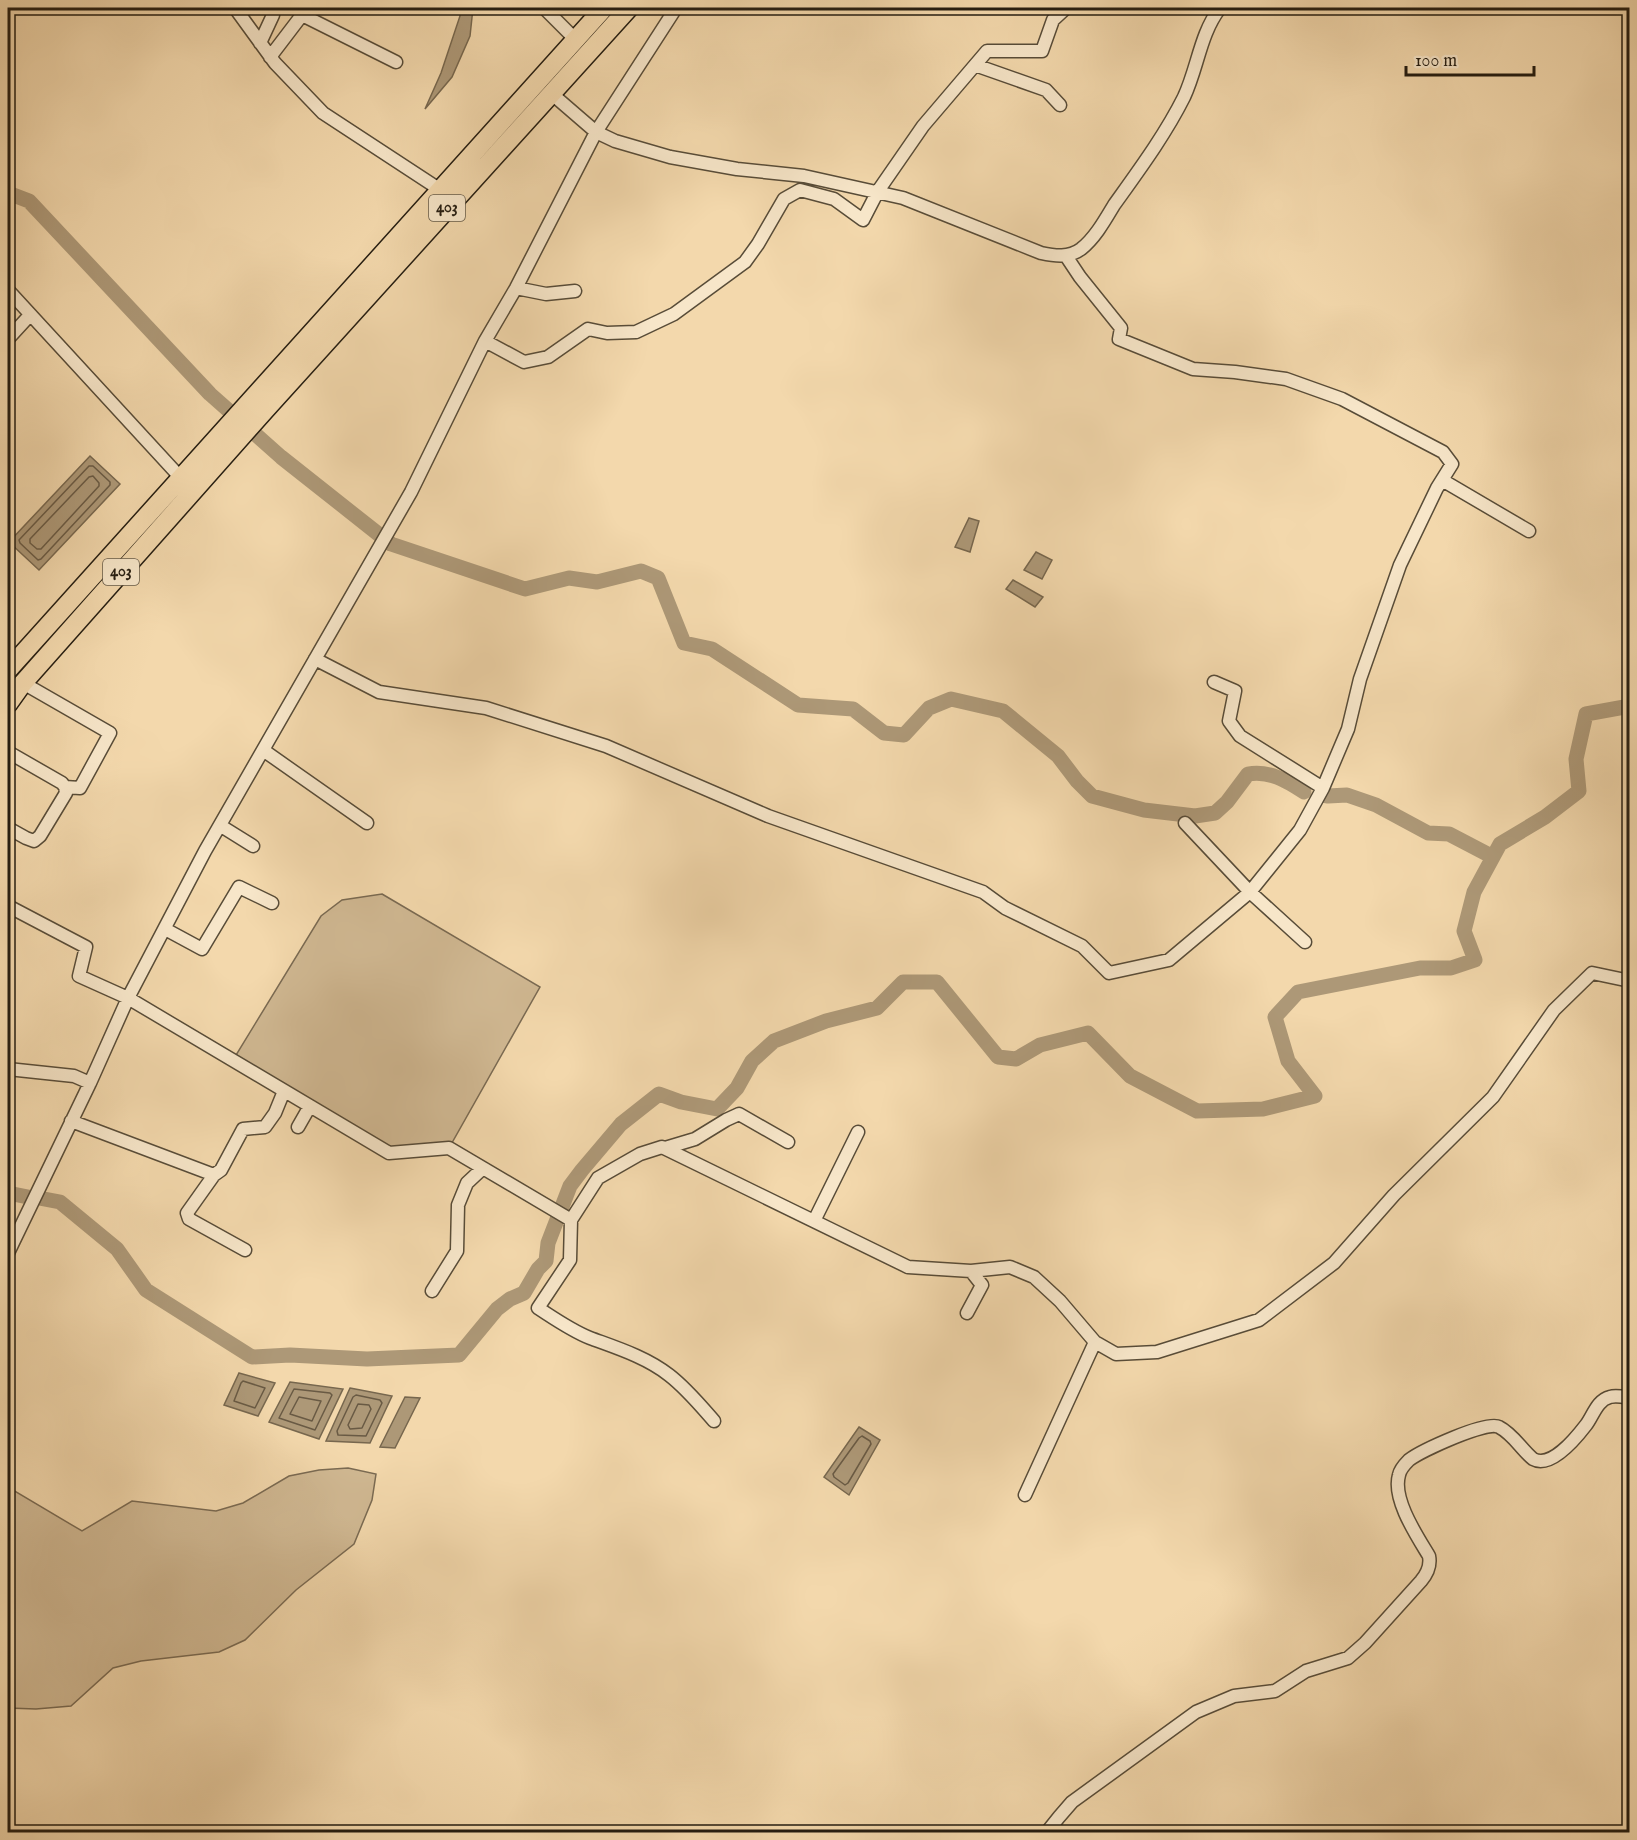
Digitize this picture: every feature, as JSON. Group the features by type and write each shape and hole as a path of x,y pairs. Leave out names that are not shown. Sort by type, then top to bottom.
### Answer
{"highway":[{"name":"403","path":"259,404 439,189 604,8"},
{"name":"403","path":"8,704 23,683 230,436 552,94 629,8"},
{"name":"403","path":"8,670 180,477 230,436"}],"street":[{"path":"260,43 274,8"},
{"path":"544,8 575,39"},
{"path":"8,1253 90,1083 128,998 205,851 411,492 485,341 516,288 596,132 676,8"},
{"path":"485,341 524,362 548,357 588,329 606,333 636,332 674,314 745,262 784,199 800,190 834,199 863,220 878,191 923,126 987,51 1042,51 1053,20 1066,8"},
{"path":"552,94 596,132 615,141 670,157 737,169 804,176 878,191 903,198 1041,253 1066,256 1081,249 1094,235 1151,153 1184,96 1205,35 1220,8"},
{"path":"241,10 270,57 323,113 439,189"},
{"path":"270,57 302,15 396,62"},
{"path":"975,65 1046,90 1060,105"},
{"path":"315,659 379,692 486,708 606,746 768,816 983,892 1005,908 1082,946 1109,973 1169,960 1260,882 1299,830 1323,788 1348,729 1360,679 1400,565 1452,464 1443,452 1342,399 1286,380 1235,372 1193,369 1119,339 1121,328 1066,256"},
{"path":"516,288 546,294 575,291"},
{"path":"8,290 180,477"},
{"path":"8,339 30,315"},
{"path":"1442,480 1529,531"},
{"path":"1214,682 1234,691 1229,721 1240,736 1323,788"},
{"path":"8,752 66,787 80,788 110,733 23,683"},
{"path":"263,750 367,823"},
{"path":"8,828 34,841 40,836 66,793 66,787"},
{"path":"1185,823 1250,892 1305,942"},
{"path":"221,826 253,846"},
{"path":"165,929 202,949 239,887 272,903"},
{"path":"8,906 86,947 79,976 128,998 389,1153 449,1148 571,1220"},
{"path":"665,1148 908,1267 971,1271 1010,1267 1034,1277 1060,1301 1095,1342 1116,1354 1157,1352 1259,1320 1334,1263 1394,1195 1493,1097 1554,1010 1592,973 1629,981"},
{"path":"8,1069 74,1076 90,1083"},
{"path":"245,1250 189,1219 187,1213 214,1175 221,1170 243,1129 265,1127 284,1091"},
{"path":"298,1127 310,1106"},
{"path":"714,1421 669,1374 616,1346 589,1337 562,1324 538,1308 570,1260 571,1220 598,1178 640,1154 695,1138 739,1114 788,1142"},
{"path":"71,1121 214,1175"},
{"path":"814,1221 858,1132"},
{"path":"432,1291 457,1251 458,1204 467,1183 483,1168"},
{"path":"968,1313 982,1285 971,1271"},
{"path":"1025,1495 1095,1342"},
{"path":"1053,1830 1072,1802 1196,1712 1234,1696 1275,1691 1306,1671 1348,1658 1365,1643 1426,1575 1430,1562 1402,1504 1398,1489 1398,1476 1404,1464 1476,1428 1488,1425 1500,1427 1533,1459 1544,1461 1562,1452 1587,1424 1599,1404 1609,1397 1629,1398"}],"shaded area":[{"path":"382,894 540,987 449,1148 389,1153 233,1060 321,916 342,900"},
{"path":"348,1468 376,1474 372,1500 354,1544 296,1590 245,1640 219,1652 141,1661 113,1668 71,1706 36,1709 8,1708 8,1487 82,1531 132,1501 216,1511 243,1503 289,1476 319,1470"}],"water":[{"path":"460,8 473,8 470,36 452,77 425,109 441,73 460,16"},
{"path":"90,456 120,484 39,570 9,542"},
{"path":"969,518 979,521 970,552 955,547"},
{"path":"1036,552 1052,560 1042,579 1024,570"},
{"path":"1013,580 1043,597 1035,607 1006,589"},
{"path":"239,1373 275,1383 258,1416 224,1405"},
{"path":"290,1382 343,1389 319,1439 269,1422"},
{"path":"350,1388 392,1396 370,1443 326,1441"},
{"path":"405,1397 420,1398 395,1448 380,1447"},
{"path":"859,1427 880,1440 849,1495 824,1477"}],"waterway":[{"path":"8,193 29,201 210,394 281,457 391,544 525,589 569,578 597,582 641,571 658,578 684,643 712,649 798,705 853,709 884,733 904,735 929,708 951,699 1003,711 1058,756 1092,796 1144,810 1195,816 1215,813 1227,802 1248,774 1270,775 1304,792"},
{"path":"39,1198 60,1202 117,1249 146,1290 252,1357 290,1355 367,1359 459,1355 497,1309 510,1299 524,1293 538,1269 546,1261 548,1243 570,1186 621,1124 659,1094 681,1102 717,1109 737,1088 752,1061 774,1041 826,1021 877,1008 903,982 937,982 998,1057 1016,1059 1040,1045 1088,1033 1130,1076 1197,1111 1263,1109 1315,1096 1288,1061 1275,1017 1298,992 1420,968 1451,968 1475,960 1464,931 1474,892 1500,844 1545,817 1579,791 1576,759 1586,714 1630,706"},
{"path":"1322,795 1347,795 1376,805 1428,833 1449,834 1493,857"},
{"path":"8,1193 28,1197"}]}
